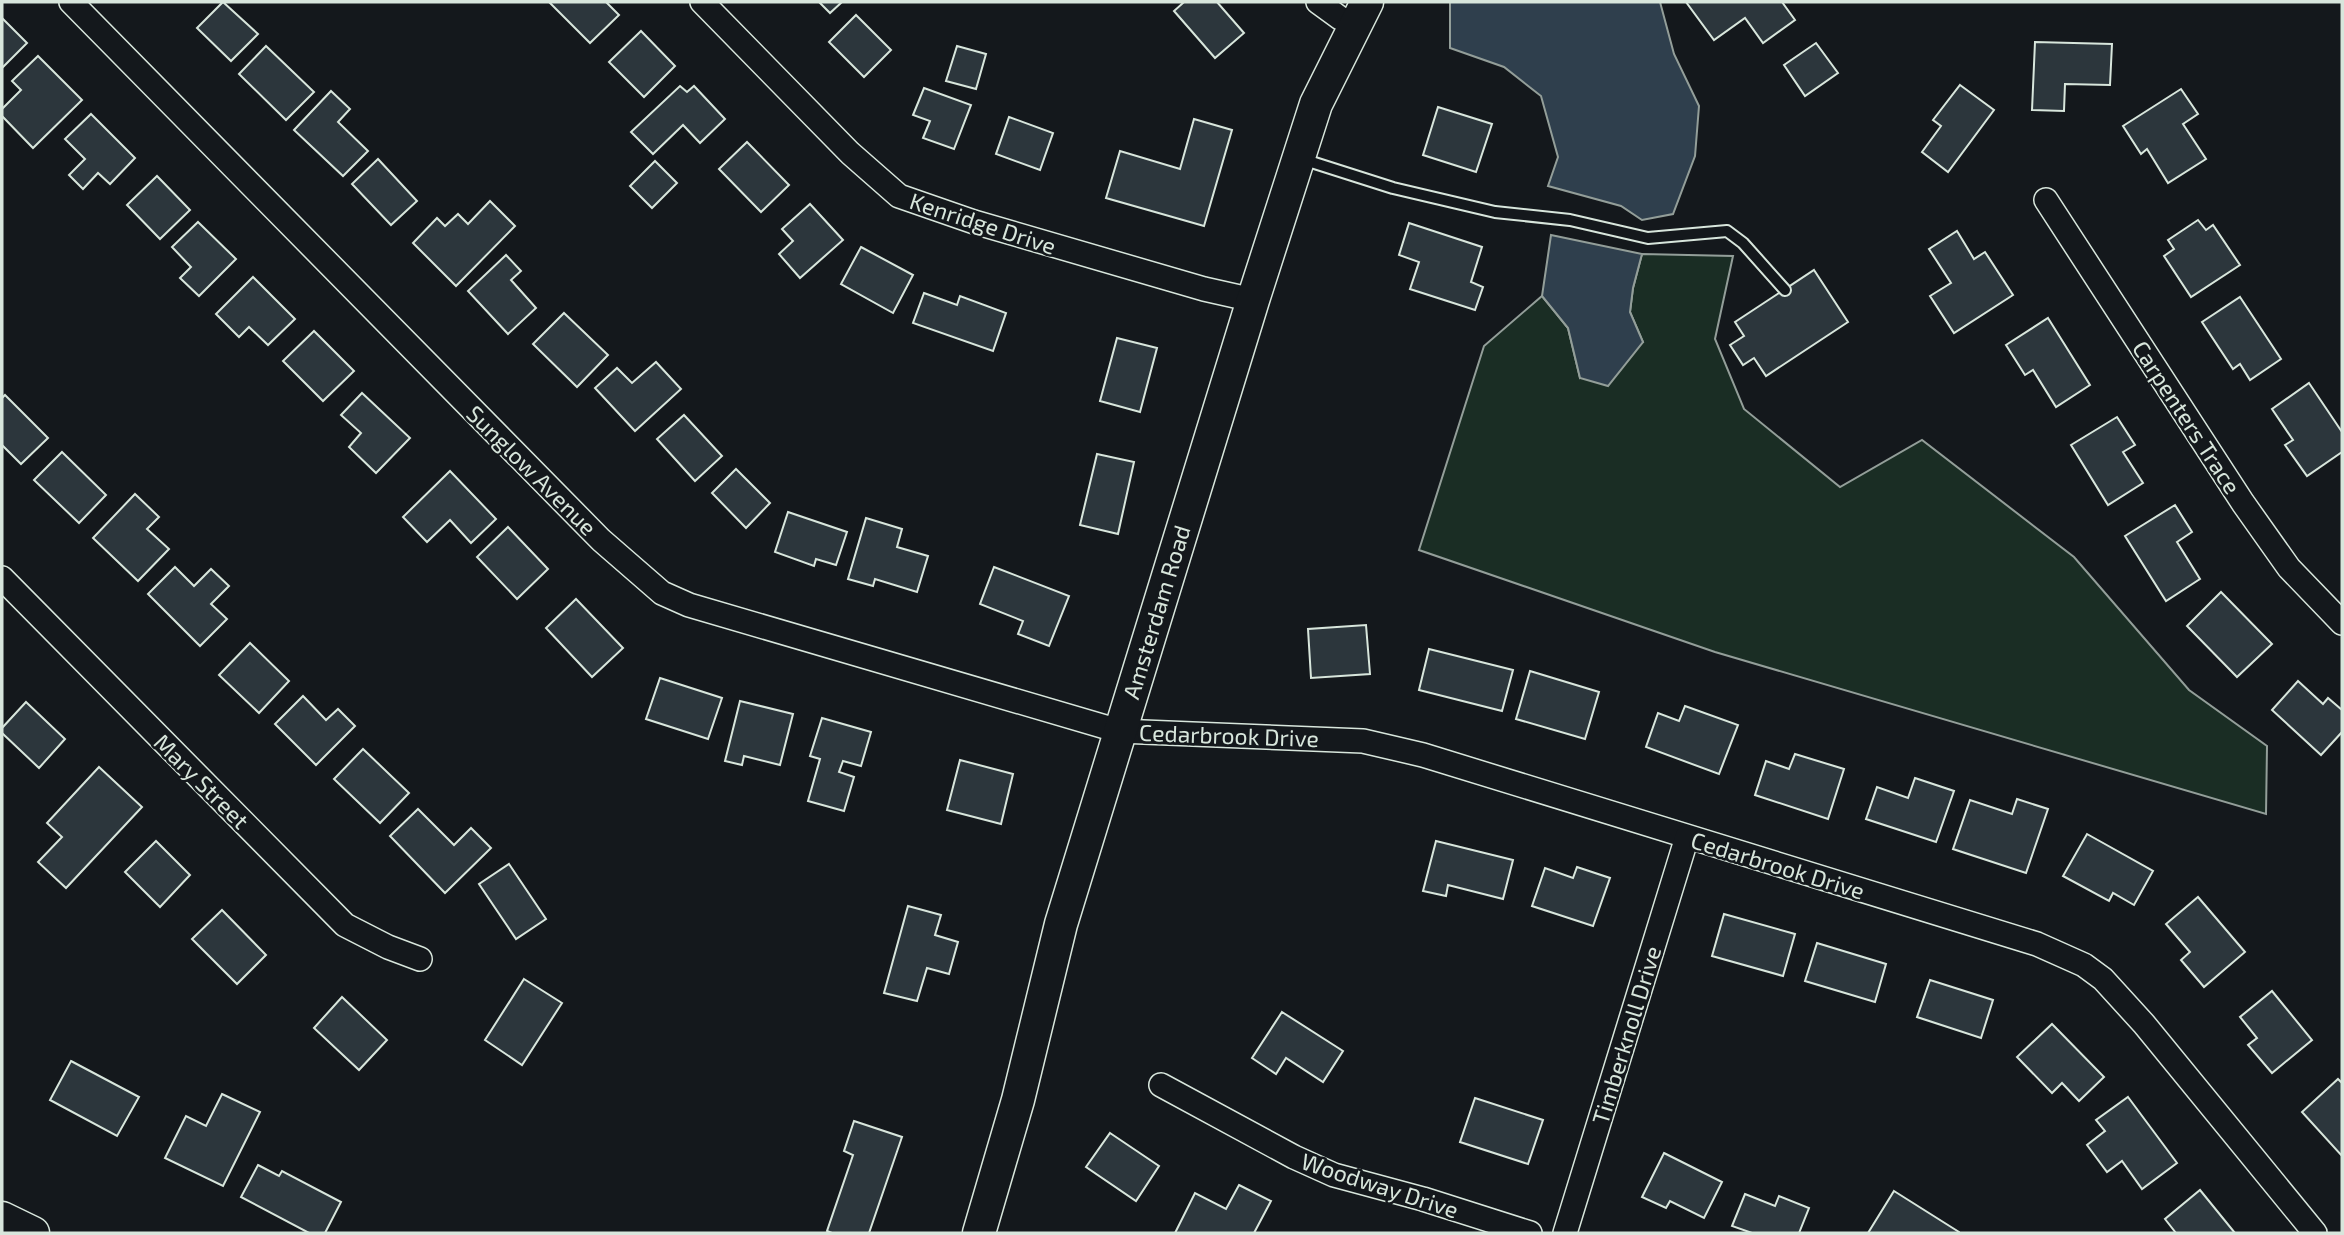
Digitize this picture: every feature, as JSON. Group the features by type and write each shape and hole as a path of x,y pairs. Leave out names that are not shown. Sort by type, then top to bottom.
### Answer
{"main road":[{"name":"Amsterdam Road","path":"979,1233 1018,1100 1061,925 1253,300 1316,104 1360,13"},
{"path":"2,1218 33,1233"}],"street":[{"name":"Sunglow Avenue","path":"71,2 601,540 662,593 689,605 1119,731"},
{"name":"Kenridge Drive","path":"702,2 850,153 900,196 1000,230 1204,289 1253,300"},
{"path":"1318,2 1340,18 1360,13"},
{"name":"Carpenters Trace","path":"2046,200 2243,503 2289,568 2342,623"},
{"name":"Mary Street","path":"2,579 345,925 388,947 420,959"},
{"name":"Cedarbrook Drive","path":"1119,731 1363,741 1423,755 2037,944 2084,965 2104,979 2315,1233"},
{"name":"Timberknoll Drive","path":"1565,1233 1687,837"},
{"name":"Woodway Drive","path":"1161,1086 1294,1157 1334,1175 1423,1199 1530,1233"}],"lane":[{"path":"1299,158 1393,188 1495,212 1570,220 1647,237 1727,230 1743,243 1785,290"}],"green space":[{"path":"1642,254 1733,256 1715,339 1744,409 1840,487 1922,440 2074,557 2189,690 2267,746 2266,814 1715,652 1419,550 1484,346 1542,296 1568,328 1580,378 1643,342 1630,312"}],"water":[{"path":"1450,2 1660,2 1674,54 1699,106 1695,156 1673,214 1642,220 1621,206 1548,186 1558,157 1541,96 1504,67 1450,48"},
{"path":"1551,235 1642,254 1630,312 1643,342 1608,386 1580,378 1568,328 1542,296"}],"building":[{"path":"223,2 258,34 231,61 197,28"},
{"path":"549,2 606,2 619,15 590,43"},
{"path":"819,2 842,2 830,13"},
{"path":"1182,2 1217,2 1244,33 1215,58 1174,11"},
{"path":"1686,2 1782,2 1795,20 1763,43 1745,18 1714,40"},
{"path":"856,15 891,50 864,77 829,42"},
{"path":"2,18 27,43 2,68"},
{"path":"641,31 675,66 644,97 609,62"},
{"path":"2035,42 2112,44 2110,85 2065,84 2064,111 2032,110"},
{"path":"1816,43 1838,73 1805,96 1784,65"},
{"path":"266,46 314,92 286,120 239,74"},
{"path":"957,46 986,54 976,89 946,81"},
{"path":"38,56 82,100 33,148 2,116 2,109 21,90 12,81"},
{"path":"1960,85 1994,110 1948,172 1922,152 1941,126 1933,120"},
{"path":"680,86 687,92 694,86 725,119 700,143 683,125 653,154 631,132"},
{"path":"924,88 971,105 954,149 923,138 930,121 913,115"},
{"path":"2181,89 2198,114 2183,124 2206,159 2168,183 2147,149 2141,154 2123,126"},
{"path":"331,91 350,109 338,122 368,151 343,176 294,130"},
{"path":"1438,107 1492,124 1476,172 1423,155"},
{"path":"91,114 135,158 110,184 98,173 83,189 69,175 85,159 65,139"},
{"path":"1009,117 1053,133 1040,170 996,154"},
{"path":"1194,119 1232,130 1204,226 1106,198 1120,151 1180,169"},
{"path":"747,142 789,185 761,212 719,169"},
{"path":"378,159 417,201 391,225 352,184"},
{"path":"655,161 677,183 652,208 630,186"},
{"path":"157,176 190,210 160,239 127,205"},
{"path":"490,201 515,226 456,286 413,243 437,218 445,226 458,214 468,224"},
{"path":"810,204 843,240 800,278 779,254 793,241 782,229"},
{"path":"2198,220 2206,230 2213,225 2240,265 2191,297 2164,256 2174,249 2168,240"},
{"path":"198,222 236,259 199,296 180,278 191,267 172,247"},
{"path":"1409,223 1482,247 1471,282 1483,287 1475,310 1410,289 1419,262 1399,255"},
{"path":"1957,231 1974,259 1985,252 2013,295 1954,333 1930,296 1951,283 1929,249"},
{"path":"861,247 913,275 893,313 841,284"},
{"path":"506,255 521,271 511,280 536,308 508,334 468,291"},
{"path":"1814,270 1848,322 1766,376 1754,358 1743,365 1730,345 1744,336 1735,322"},
{"path":"253,277 295,319 268,345 249,327 239,337 216,314"},
{"path":"924,293 957,305 960,296 1006,313 993,351 913,323"},
{"path":"2240,297 2281,359 2250,380 2240,364 2233,369 2202,322"},
{"path":"564,313 608,355 577,387 533,344"},
{"path":"2048,318 2090,385 2056,407 2033,370 2025,375 2006,345"},
{"path":"314,331 354,371 323,401 283,361"},
{"path":"1117,338 1157,348 1140,412 1100,401"},
{"path":"656,362 681,389 635,431 595,388 617,368 632,383"},
{"path":"2309,383 2342,432 2342,452 2307,476 2285,445 2293,440 2272,409"},
{"path":"362,393 410,438 376,473 349,447 361,433 341,415"},
{"path":"5,395 48,438 21,464 2,445 2,398"},
{"path":"684,415 722,456 695,481 657,439"},
{"path":"2117,417 2135,445 2123,452 2143,483 2108,505 2071,445"},
{"path":"62,452 106,495 79,523 34,480"},
{"path":"1097,454 1134,462 1118,534 1080,525"},
{"path":"736,469 770,503 746,528 712,493"},
{"path":"450,471 496,519 471,543 450,520 427,542 403,517"},
{"path":"135,494 159,517 147,529 169,549 138,581 93,538"},
{"path":"2175,505 2192,532 2177,542 2200,579 2166,601 2125,536"},
{"path":"788,512 847,532 836,565 816,559 814,566 775,552"},
{"path":"866,518 902,529 897,547 928,556 917,592 875,579 873,586 848,579"},
{"path":"508,527 548,569 517,599 477,557"},
{"path":"175,567 194,586 211,569 229,586 211,604 227,619 200,646 148,594"},
{"path":"994,567 1069,596 1049,646 1018,634 1023,621 980,604"},
{"path":"2221,592 2272,644 2237,677 2187,626"},
{"path":"576,599 623,648 592,677 546,628"},
{"path":"1366,625 1370,674 1311,678 1308,629"},
{"path":"250,643 289,681 259,713 219,675"},
{"path":"1429,649 1513,670 1502,711 1419,690"},
{"path":"1530,671 1599,692 1585,739 1516,719"},
{"path":"660,678 722,698 708,739 646,719"},
{"path":"2298,681 2323,704 2328,698 2342,710 2342,732 2321,755 2272,710"},
{"path":"303,696 326,720 338,709 355,726 316,765 275,724"},
{"path":"740,701 793,714 780,765 744,756 742,765 725,761"},
{"path":"26,702 65,739 39,768 2,733 2,728"},
{"path":"1685,706 1738,725 1719,774 1646,747 1658,713 1679,721"},
{"path":"822,718 871,732 861,766 843,761 839,772 854,777 844,811 808,801 820,759 810,756"},
{"path":"363,749 409,793 380,823 334,779"},
{"path":"1795,754 1844,769 1828,819 1755,795 1766,761 1789,769"},
{"path":"960,760 1013,774 1001,824 947,810"},
{"path":"99,767 142,807 66,888 38,862 62,837 47,823"},
{"path":"1915,778 1954,791 1936,842 1866,819 1877,787 1908,798"},
{"path":"2017,799 2048,809 2026,873 1953,849 1970,800 2012,814"},
{"path":"418,809 454,845 471,828 491,848 445,893 390,836"},
{"path":"2087,834 2153,871 2134,905 2113,893 2109,901 2063,876"},
{"path":"156,841 190,875 160,907 125,872"},
{"path":"1436,841 1513,860 1503,899 1448,885 1446,896 1423,891"},
{"path":"509,864 546,919 516,939 479,884"},
{"path":"1577,867 1610,878 1593,926 1532,906 1545,868 1573,878"},
{"path":"2198,897 2245,952 2204,987 2181,960 2190,952 2166,924"},
{"path":"908,906 941,915 935,935 958,942 949,974 927,968 917,1001 884,993"},
{"path":"222,910 266,955 237,984 192,939"},
{"path":"1724,914 1795,934 1783,976 1712,956"},
{"path":"1817,943 1886,964 1875,1002 1805,981"},
{"path":"524,979 562,1003 522,1065 485,1040"},
{"path":"1930,980 1993,1000 1981,1038 1917,1017"},
{"path":"2272,991 2312,1040 2272,1073 2248,1045 2257,1038 2240,1017"},
{"path":"342,997 387,1040 359,1070 314,1028"},
{"path":"1282,1012 1343,1051 1323,1082 1286,1058 1276,1074 1252,1058"},
{"path":"2052,1024 2104,1077 2079,1101 2062,1083 2052,1093 2017,1057"},
{"path":"71,1061 139,1097 117,1136 50,1100"},
{"path":"2338,1079 2342,1083 2342,1156 2302,1112"},
{"path":"222,1094 260,1112 223,1186 165,1158 186,1116 206,1126"},
{"path":"2128,1097 2177,1163 2142,1189 2122,1161 2107,1172 2087,1145 2105,1131 2096,1120"},
{"path":"1475,1098 1543,1120 1528,1164 1460,1142"},
{"path":"854,1121 902,1137 869,1233 832,1233 827,1231 853,1155 844,1151"},
{"path":"1110,1133 1159,1166 1136,1201 1086,1167"},
{"path":"1664,1153 1722,1182 1704,1218 1670,1201 1666,1208 1642,1197"},
{"path":"258,1165 279,1176 282,1171 341,1202 325,1233 309,1233 241,1197"},
{"path":"1239,1185 1271,1201 1254,1233 1175,1233 1195,1193 1226,1209"},
{"path":"2200,1190 2235,1233 2176,1233 2165,1219"},
{"path":"1894,1191 1959,1232 1959,1233 1868,1233"},
{"path":"1745,1194 1775,1206 1779,1196 1809,1208 1799,1233 1752,1233 1732,1226"}]}
